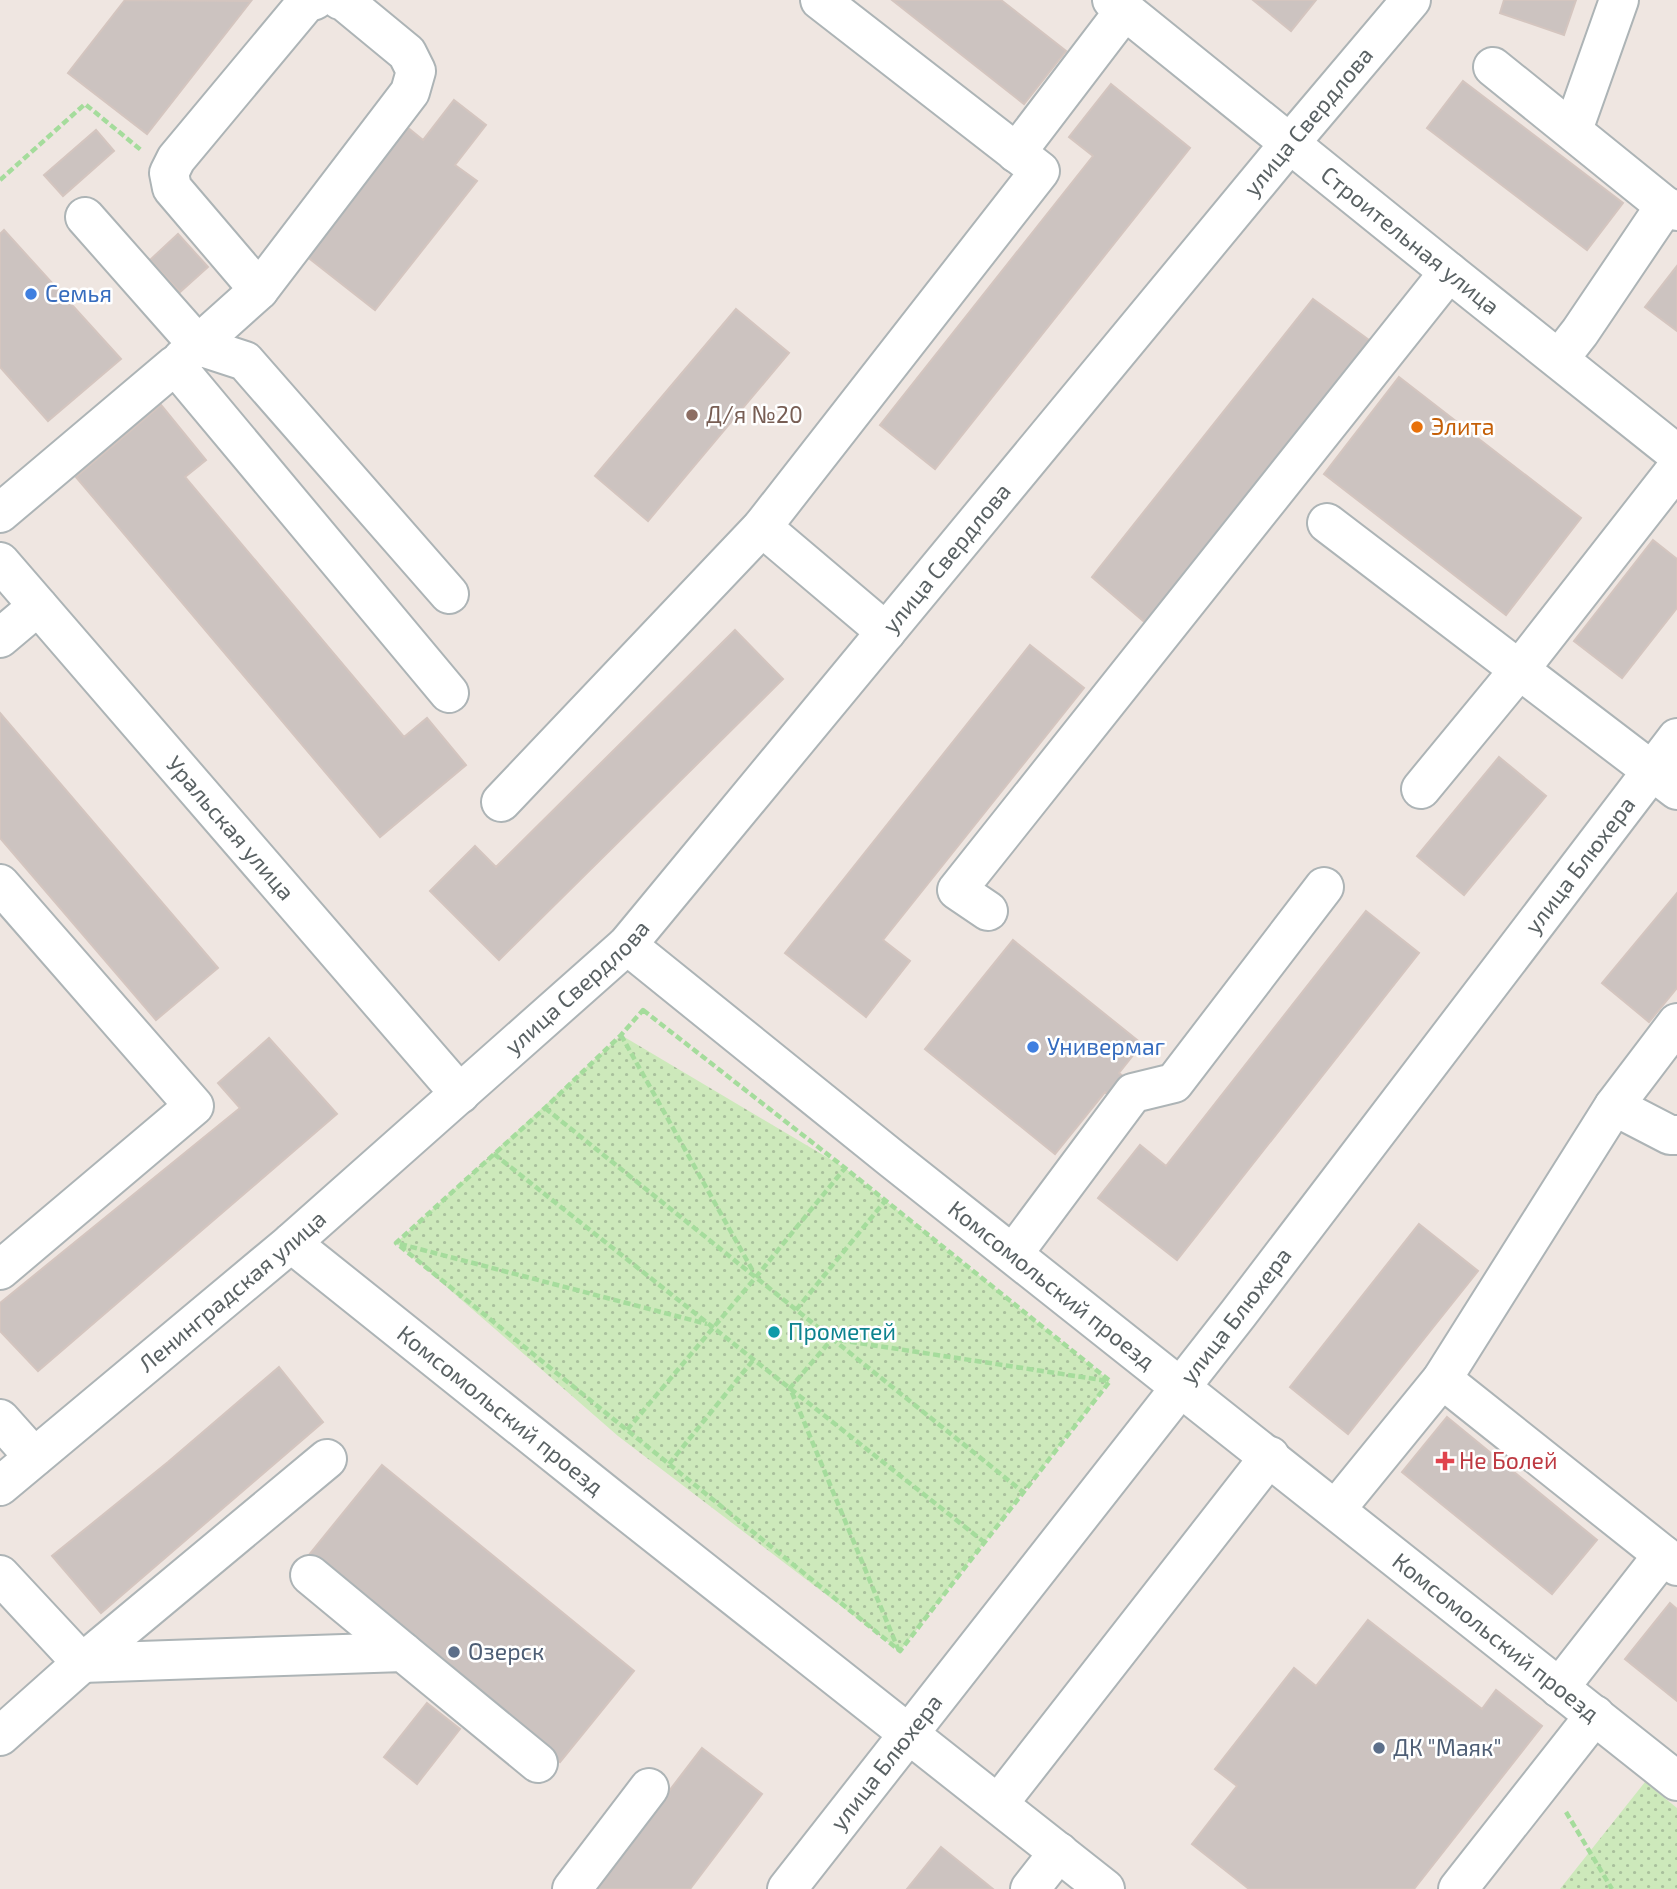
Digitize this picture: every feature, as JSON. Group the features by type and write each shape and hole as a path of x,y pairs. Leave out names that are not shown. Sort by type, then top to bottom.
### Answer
{"street":[{"path":"259,290 172,188 169,173 176,159 297,13 306,3 315,0"},
{"path":"0,513 187,355 259,290 410,92 416,71 407,53 340,0"},
{"path":"500,802 762,527 1040,171 820,0"},
{"name":"улица Свердлова","path":"460,1094 627,945 1411,0"},
{"path":"1573,130 1619,0"},
{"path":"1016,153 1119,5"},
{"name":"Строительная улица","path":"1119,5 1677,454"},
{"path":"1493,67 1671,208 1559,359"},
{"path":"85,218 187,355 449,693"},
{"path":"988,911 957,890 1449,272"},
{"path":"187,355 245,361 449,594"},
{"path":"1421,789 1519,670 1677,468"},
{"path":"1327,523 1664,780"},
{"path":"762,527 887,632"},
{"name":"Уральская улица","path":"0,562 460,1094"},
{"path":"0,638 38,606"},
{"name":"улица Блюхера","path":"787,1889 1181,1386 1664,780 1677,738"},
{"path":"0,884 194,1106 0,1270"},
{"path":"1013,1254 1133,1093 1174,1083 1324,887"},
{"name":"Комсомольский проезд","path":"627,945 1677,1781"},
{"path":"1336,1509 1442,1379 1614,1106 1677,1023"},
{"name":"Ленинградская улица","path":"0,1486 291,1243 460,1094"},
{"path":"1614,1106 1670,1135 1677,1135"},
{"name":"Комсомольский проезд","path":"291,1243 1105,1889"},
{"path":"1442,1379 1670,1560 1559,1688"},
{"path":"0,1419 34,1457"},
{"path":"999,1803 1269,1456"},
{"path":"0,1736 82,1663 327,1459"},
{"path":"310,1575 538,1763"},
{"path":"0,1576 82,1663 403,1652"},
{"path":"1458,1889 1595,1715"},
{"path":"572,1889 649,1788"},
{"path":"1031,1889 1059,1852"}],"path":[{"path":"0,180 85,104 169,173"},
{"path":"396,1243 545,1108 621,1035 643,1010 1110,1381"},
{"path":"621,1035 756,1277"},
{"path":"545,1108 1023,1492"},
{"path":"494,1154 984,1542"},
{"path":"627,1430 845,1168"},
{"path":"796,1310 885,1201"},
{"path":"396,1243 711,1326"},
{"path":"396,1243 900,1651"},
{"path":"832,1339 1110,1381"},
{"path":"790,1388 832,1339"},
{"path":"669,1464 754,1359"},
{"path":"900,1651 1110,1381"},
{"path":"790,1388 900,1651"},
{"path":"1546,1778 1612,1889"}],"green space":[{"path":"621,1035 845,1168 1110,1381 900,1651 618,1436 396,1243"},
{"path":"1645,1782 1677,1808 1677,1889 1560,1889"}],"building":[{"path":"125,0 251,1 147,134 68,73"},
{"path":"892,0 1001,0 1066,51 1024,104"},
{"path":"1253,0 1316,0 1291,31"},
{"path":"1504,0 1576,0 1564,35 1500,13"},
{"path":"1463,81 1623,203 1587,250 1427,128"},
{"path":"1111,84 1190,148 935,469 880,425 1093,156 1069,137"},
{"path":"454,100 486,125 455,165 477,181 375,310 301,252 402,123 423,140"},
{"path":"96,130 114,151 63,196 44,175"},
{"name":"Семья","path":"4,230 121,359 48,421 0,367 0,234"},
{"path":"178,234 208,267 180,292 150,260"},
{"path":"1677,266 1677,331 1645,307"},
{"path":"1313,299 1373,343 1148,625 1092,577"},
{"name":"Д/я №20","path":"736,309 789,353 648,521 595,476"},
{"path":"1399,377 1581,518 1506,615 1324,474"},
{"path":"161,405 206,460 185,477 404,737 427,718 466,765 380,837 76,477"},
{"path":"1653,540 1677,559 1677,608 1622,678 1574,641"},
{"path":"735,630 783,679 499,960 430,891 475,846 496,867"},
{"path":"1030,645 1084,688 883,940 910,961 866,1017 785,953"},
{"path":"0,713 218,968 156,1020 0,838"},
{"path":"1499,757 1546,796 1464,895 1417,856"},
{"path":"1677,893 1677,988 1649,1022 1602,983"},
{"path":"1366,911 1419,953 1177,1260 1098,1198 1140,1145 1166,1166"},
{"name":"Универмаг","path":"1013,940 1142,1044 1119,1073 1130,1082 1115,1100 1105,1092 1055,1154 925,1049"},
{"path":"269,1038 337,1114 38,1371 0,1331 0,1303 240,1108 218,1083"},
{"path":"1419,1224 1478,1271 1348,1434 1290,1387"},
{"path":"279,1367 323,1422 101,1613 52,1556"},
{"path":"1447,1417 1597,1540 1552,1594 1402,1472"},
{"path":"382,1465 634,1671 560,1762 308,1556"},
{"path":"1670,1603 1677,1609 1677,1701 1625,1659"},
{"name":"ДК \"Маяк\"","path":"1368,1620 1482,1709 1496,1690 1542,1726 1414,1889 1249,1889 1192,1844 1237,1786 1215,1769 1294,1668 1316,1686"},
{"path":"427,1703 460,1729 417,1784 384,1757"},
{"path":"702,1748 762,1794 690,1889 594,1889"},
{"path":"941,1847 993,1889 907,1889"}],"place":[{"name":"Семья","path":"31,294"},
{"name":"Д/я №20","path":"692,415"},
{"name":"Элита","path":"1417,427"},
{"name":"Универмаг","path":"1033,1047"},
{"name":"Прометей","path":"774,1332"},
{"name":"Не Болей","path":"1445,1461"},
{"name":"Озерск","path":"454,1652"},
{"name":"ДК \"Маяк\"","path":"1379,1748"}]}
